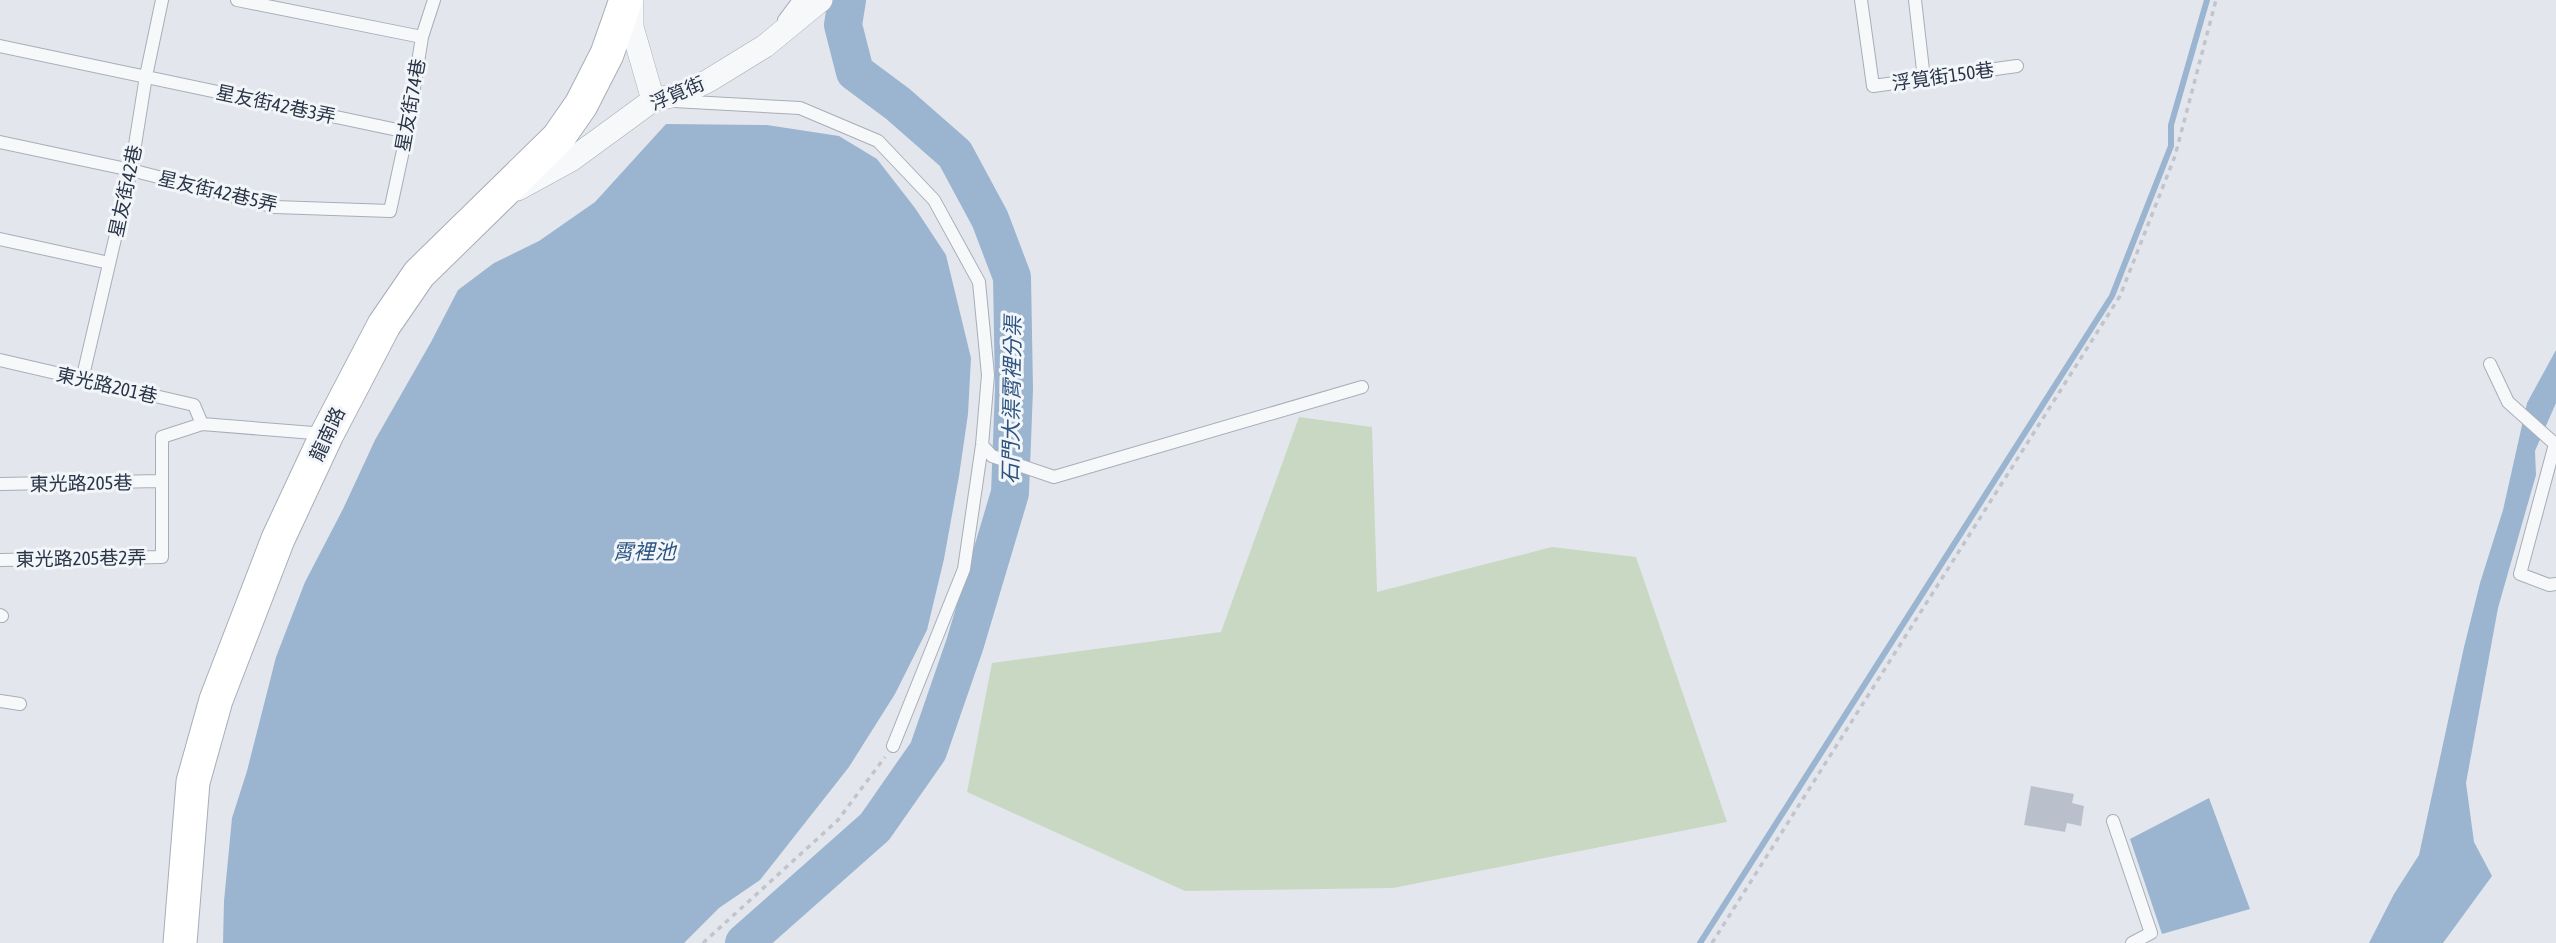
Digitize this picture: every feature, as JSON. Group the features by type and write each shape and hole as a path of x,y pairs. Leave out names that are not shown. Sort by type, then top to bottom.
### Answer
{"main road":[{"name":"龍南路","path":"180,943 193,782 216,700 278,539 327,434 384,326 419,274 558,138 581,105 607,54 626,0"}],"street":[{"path":"632,0 632,27 653,100"},
{"name":"浮筧街","path":"494,203 570,160 653,100 681,94 699,86 765,46 821,0"}],"lane":[{"name":"星友街42巷","path":"82,380 131,170 146,76 162,0"},
{"path":"237,0 422,37"},
{"name":"星友街74巷","path":"390,211 407,132 422,37 434,0"},
{"path":"765,46 799,0"},
{"name":"浮筧街150巷","path":"1861,0 1873,86 2017,66"},
{"path":"1916,0 1924,79"},
{"name":"星友街42巷3弄","path":"0,46 407,132"},
{"path":"653,100 800,108 878,141 934,200 979,282 988,375 982,445 964,569 893,746"},
{"name":"星友街42巷5弄","path":"0,142 131,170 275,207 390,211"},
{"path":"0,239 109,263"},
{"name":"東光路201巷","path":"0,360 194,405 202,424"},
{"path":"2490,364 2508,402 2555,444 2520,574 2549,585 2556,584"},
{"path":"982,445 992,456 1054,477 1362,387"},
{"path":"161,481 162,437 202,424 327,434"},
{"name":"東光路205巷","path":"0,484 161,481"},
{"name":"東光路205巷2弄","path":"0,560 162,557 161,481"},
{"path":"0,701 20,704"},
{"path":"2113,821 2151,933 2132,943"}],"path":[{"path":"1712,943 2120,296 2175,156 2216,0"},
{"path":"704,943 838,820 893,746"}],"green space":[{"path":"1299,417 1372,427 1377,592 1552,547 1636,557 1727,822 1393,888 1185,891 967,792 992,663 1221,632"}],"water":[{"name":"霄裡池","path":"666,124 767,125 839,136 877,159 915,208 946,255 971,358 968,414 944,559 927,630 895,694 849,767 760,880 719,908 684,943 223,943 232,818 276,657 305,582 375,440 458,290 494,263 539,241 595,202"},
{"path":"2556,350 2556,403 2535,451 2536,475 2498,608 2466,783 2474,842 2492,876 2443,943 2369,943 2394,894 2419,855 2464,647 2480,583 2503,510 2527,403"},
{"path":"2209,798 2250,909 2162,934 2130,839"}],"building":[{"path":"2031,786 2074,794 2072,803 2084,806 2081,826 2067,823 2065,832 2024,825"}],"waterway":[{"name":"石門大渠霄裡分渠","path":"744,943 875,827 928,751 965,644 1010,493 1014,389 1012,277 990,219 955,154 898,104 855,72 843,25 847,0"},
{"path":"1700,943 2112,296 2171,146 2171,125 2207,0"}]}
